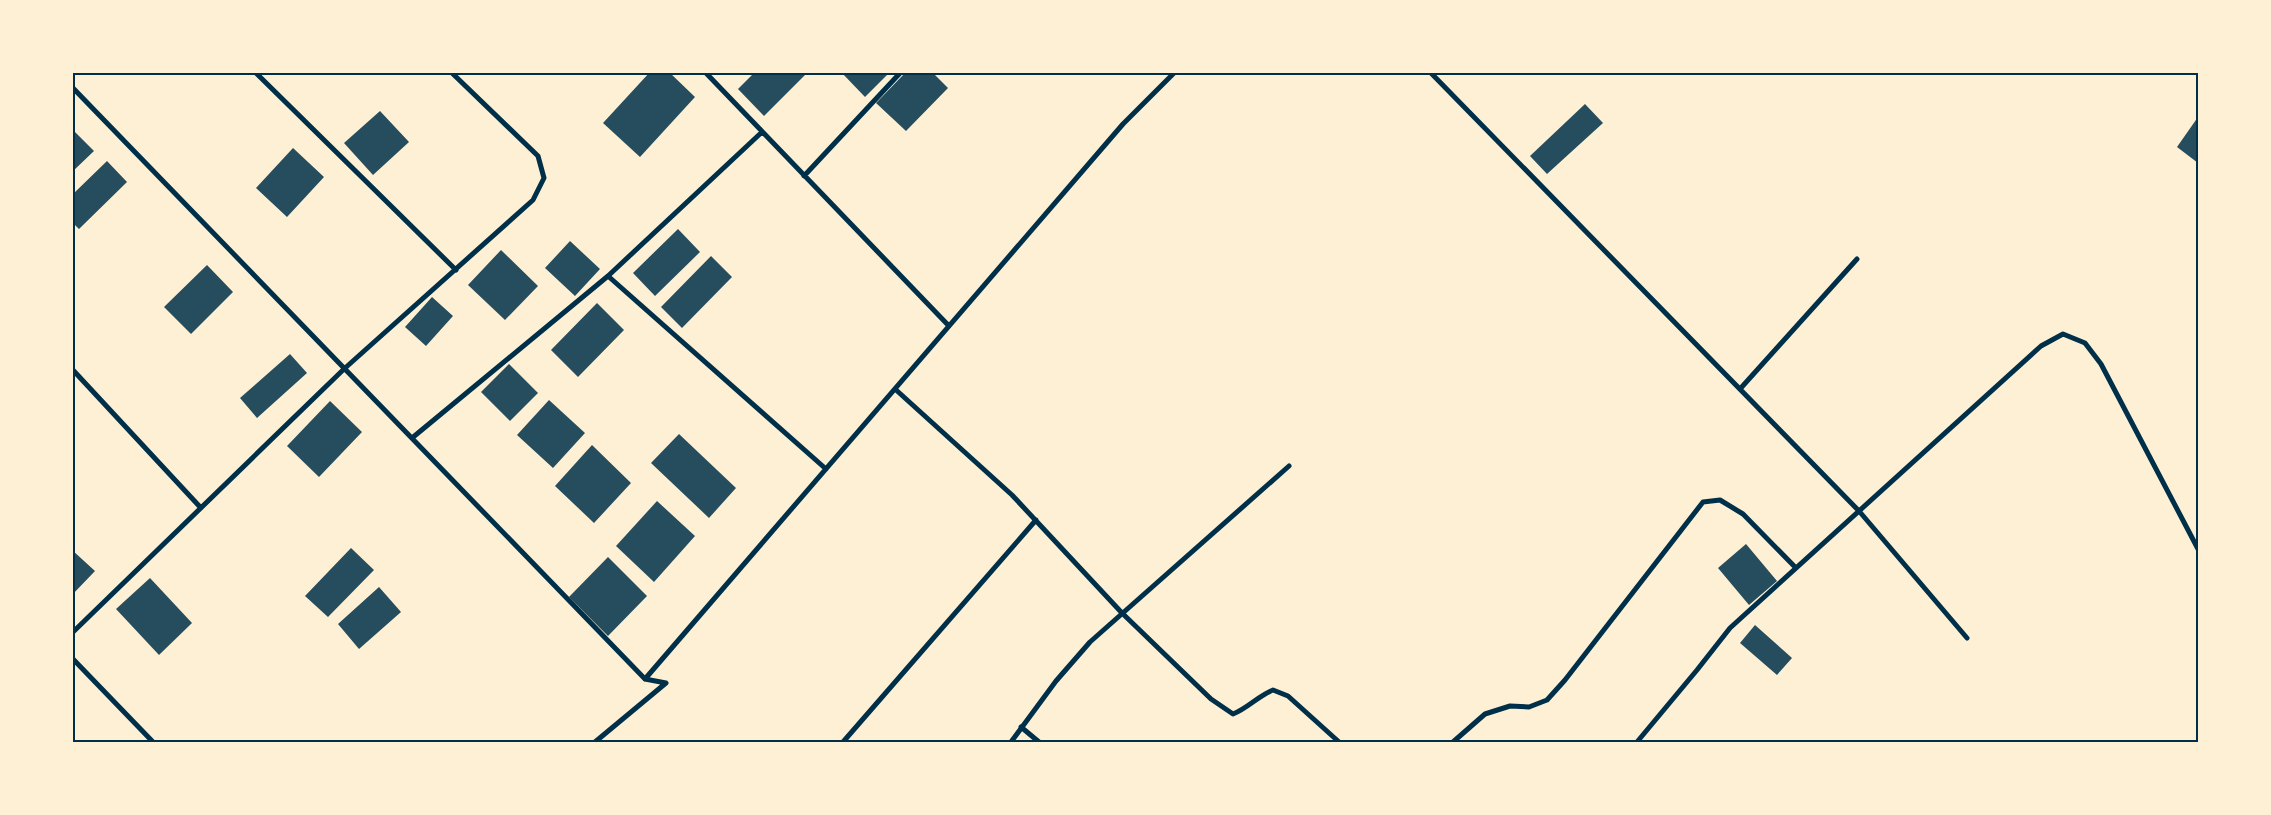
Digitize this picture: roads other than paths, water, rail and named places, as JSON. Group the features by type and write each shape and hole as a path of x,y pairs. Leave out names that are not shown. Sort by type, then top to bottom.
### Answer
{"street":[{"path":"255,72 456,270"},
{"path":"72,633 344,369 533,200 544,178 538,156 451,72"},
{"path":"705,72 949,326"},
{"path":"804,176 901,72"},
{"path":"645,679 1123,124 1175,72"},
{"path":"1430,72 1859,511 1967,638"},
{"path":"72,87 645,679 666,683 595,742"},
{"path":"412,438 608,276 762,132"},
{"path":"1740,389 1857,259"},
{"path":"608,276 826,469"},
{"path":"1637,742 1730,628 2041,346 2063,334 2085,343 2101,364 2198,549"},
{"path":"72,369 201,508"},
{"path":"895,389 1012,495 1122,613 1211,699 1233,714 1245,709 1262,695 1273,690 1288,696 1339,742"},
{"path":"1011,742 1090,642 1289,466"},
{"path":"1453,742 1485,714 1510,706 1529,707 1547,700 1566,680 1703,502 1720,500 1743,514 1796,568"},
{"path":"843,742 1036,520"},
{"path":"72,658 153,742"},
{"path":"1021,727 1039,742"}]}
